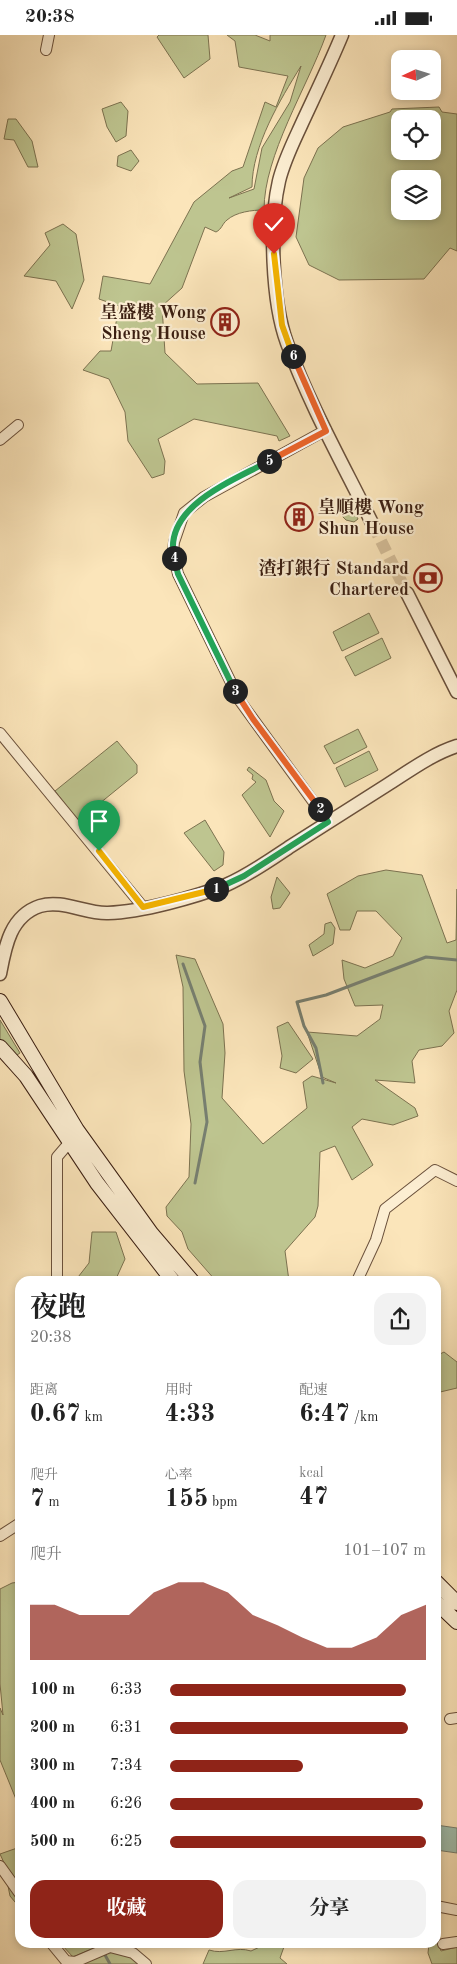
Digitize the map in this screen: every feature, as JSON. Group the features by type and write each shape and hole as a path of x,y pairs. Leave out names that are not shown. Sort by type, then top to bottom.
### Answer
{"main road":[{"path":"0,1001 77,1130 146,1227 188,1276"},
{"path":"0,1047 26,1076 97,1183 169,1276"},
{"path":"441,1587 457,1603"},
{"path":"441,1607 457,1623"}],"street":[{"path":"46,50 49,35"},
{"path":"342,35 288,156 279,182 275,216 274,254 282,325 287,343 326,431 373,525"},
{"path":"0,440 18,425"},
{"path":"326,431 204,497 184,513 177,528 173,553 178,574 240,701 328,822"},
{"path":"407,593 457,693"},
{"path":"0,733 143,907"},
{"path":"0,974 1,952 7,939 22,917 40,906 55,905 107,913 208,892 234,881 406,773 442,752 457,746"},
{"path":"57,1276 57,1157 69,1143"},
{"path":"359,1276 376,1240 385,1209 435,1171 457,1181"},
{"path":"0,1536 15,1526"},
{"path":"0,1866 15,1887"},
{"path":"441,1907 457,1909"},
{"path":"442,1944 457,1942"},
{"path":"55,1948 67,1962 106,1948 133,1953 146,1964"}],"green space":[{"path":"159,35 208,35 210,59 184,78 157,37"},
{"path":"227,35 255,35 270,41 270,35 326,35 279,144 266,189 264,210 239,213 227,220 216,232 205,227 182,288 162,306 165,353 197,384 258,383 290,436 279,441 277,436 194,419 158,439 165,461 164,474 152,478 128,441 125,412 109,379 83,370 100,351 111,351 119,306 99,299 103,276 150,284 194,202 232,171 243,167 265,102 276,107 288,76 239,67 235,41","holes":["301,66 290,102 262,148 254,189 229,198 252,187 253,171 262,140 276,108"]},
{"path":"121,102 128,111 126,136 116,142 107,127 102,109"},
{"path":"439,107 441,110 391,110"},
{"path":"391,110 391,160 441,160 441,110 457,114 457,251 450,248 424,279 339,280 309,265 296,237 304,178 318,148 343,127"},
{"path":"8,119 16,119 32,141 38,167 28,167 14,140 4,139"},
{"path":"131,150 139,161 131,171 117,166 118,156"},
{"path":"63,224 76,234 84,280 72,309 56,281 24,276 50,245 45,233"},
{"path":"349,499 358,519 354,522 346,520 341,515 342,505"},
{"path":"369,613 379,633 342,651 333,632"},
{"path":"382,638 391,658 355,676 345,657"},
{"path":"358,729 367,747 334,764 324,746"},
{"path":"117,741 137,765 137,773 78,821 55,791"},
{"path":"369,751 378,770 345,787 336,768"},
{"path":"249,767 266,780 274,801 284,811 270,837 242,795 256,782 252,779 253,775 247,770"},
{"path":"205,820 224,852 223,865 214,871 184,833"},
{"path":"386,870 422,875 447,943 456,940 457,889 457,990 449,1011 454,1033 442,1046 419,1050 412,1061 415,1083 375,1080 415,1108 418,1116 393,1125 362,1119 352,1127 373,1165 352,1180 335,1146 320,1152 318,1206 315,1217 285,1251 288,1276 212,1276 188,1249 182,1232 167,1216 166,1207 189,1177 191,1124 184,1071 183,987 176,955 195,959 223,1024 225,1053 222,1098 263,1144 307,1108 303,1082 312,1076 336,1083 322,1077 307,1032 357,1036 380,1019 383,1005 355,1006 344,979 342,960 365,968 393,956 402,938 376,911 357,911 350,930 340,930 327,894 358,876"},
{"path":"277,877 290,893 280,908 273,909 271,897"},
{"path":"331,922 335,928 333,944 313,956 309,945 324,934 325,924"},
{"path":"0,1020 20,1053 17,1055 0,1039"},
{"path":"288,1022 313,1059 296,1073 280,1068 282,1056 277,1027"},
{"path":"92,1232 116,1232 125,1259 117,1276 79,1276 89,1263"},
{"path":"444,1352 457,1362 457,1388 441,1392 441,1354"},
{"path":"15,1583 15,1797 0,1760 0,1708 3,1715 0,1684 0,1589"},
{"path":"15,1849 15,1902 10,1896 8,1886 10,1876 0,1854"},
{"path":"457,1947 457,1964 432,1964 428,1953 429,1948 440,1948 441,1951"},
{"path":"65,1948 94,1948 73,1957"},
{"path":"257,1948 284,1948 280,1958 287,1964 203,1964 209,1950 220,1952 240,1949 251,1951"},
{"path":"109,1951 128,1956 142,1964 79,1964"}],"shaded area":[{"path":"441,1826 457,1828 457,1853 441,1851"}],"waterway":[{"path":"323,1083 316,1048 304,1026 297,1002 326,995 426,957 457,960"},
{"path":"183,964 205,1026 200,1062 207,1122 195,1183"},
{"path":"101,1948 110,1964"}],"tunnel":[{"path":"373,525 407,593"}],"place":[{"name":"皇盛樓 Wong Sheng House","path":"225,322"},
{"name":"皇順樓 Wong Shun House","path":"299,517"},
{"name":"渣打銀行 Standard Chartered","path":"428,578"}],"route":[{"path":"99,851 143,907 208,892 234,881 328,822 240,701 178,574 173,553 177,528 184,513 204,497 326,431 287,343 282,325 274,254"}]}
